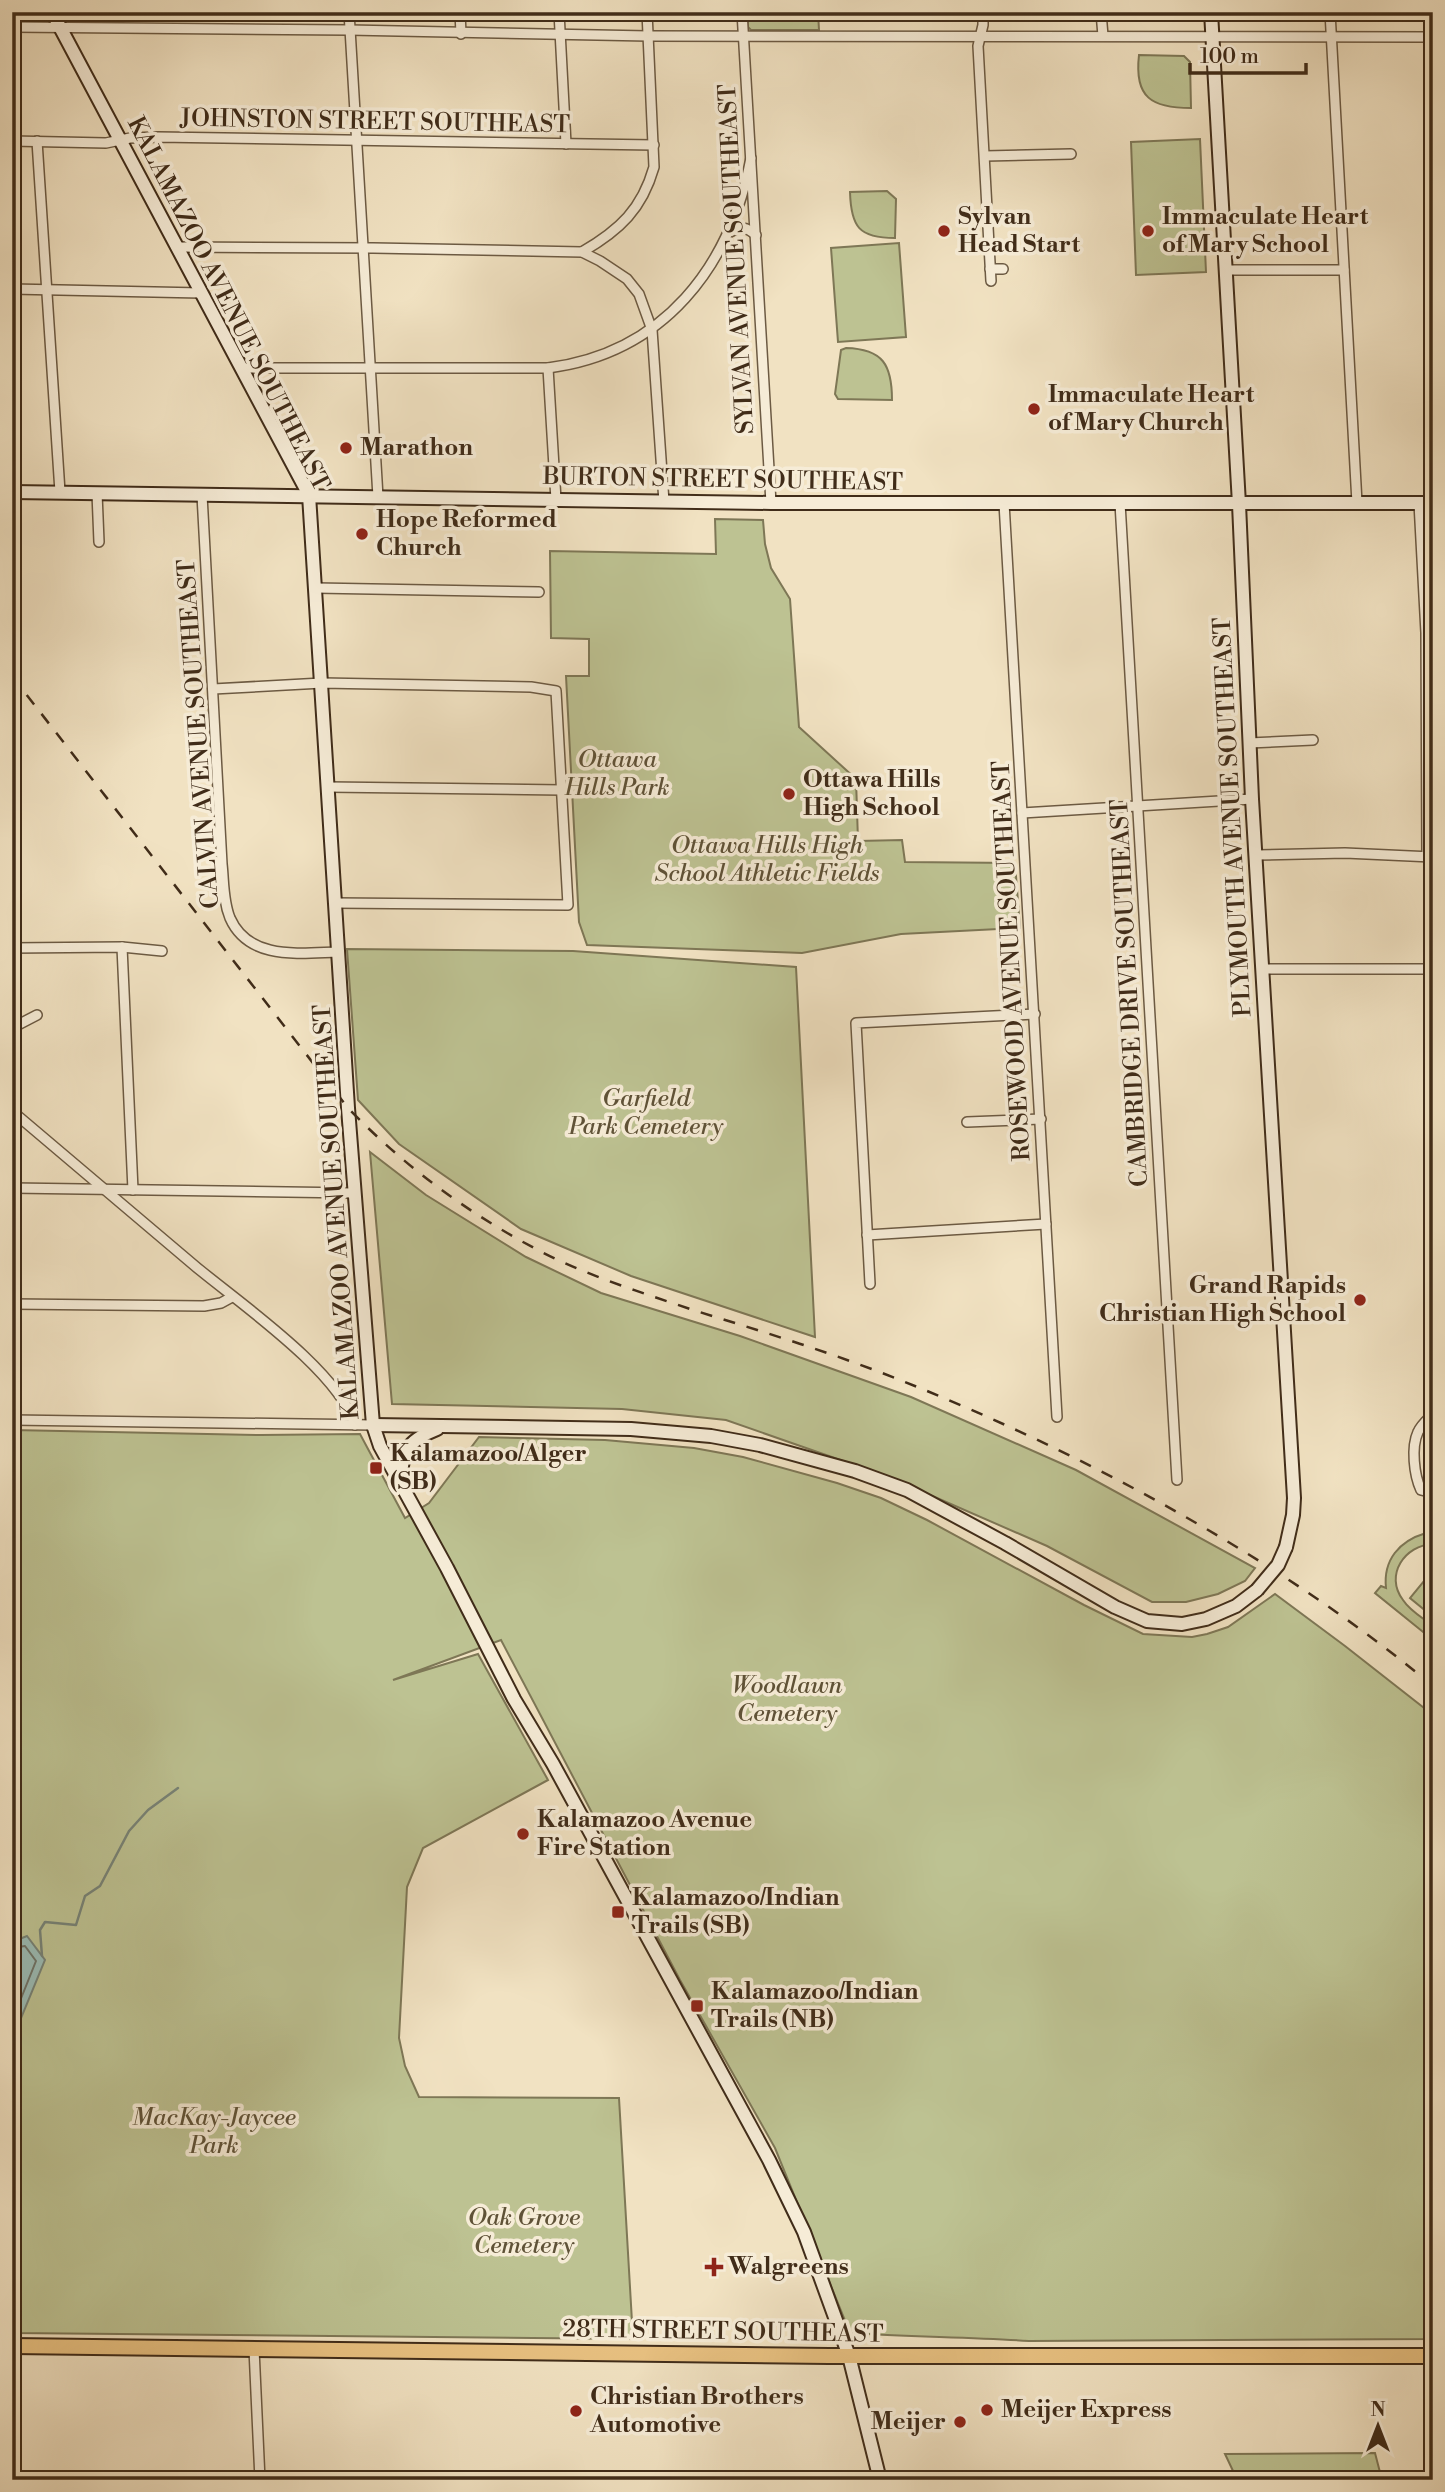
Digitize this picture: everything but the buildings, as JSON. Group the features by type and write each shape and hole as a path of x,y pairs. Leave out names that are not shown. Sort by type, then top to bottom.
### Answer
{"main road":[{"name":"KALAMAZOO AVENUE SOUTHEAST","path":"52,12 309,495 354,1193 373,1425 380,1446 447,1567 514,1699 553,1764 769,2160 804,2232 849,2356 880,2480"},
{"name":"PLYMOUTH AVENUE SOUTHEAST","path":"373,1425 643,1430 711,1436 760,1445 855,1471 907,1490 1115,1607 1147,1620 1174,1624 1217,1615 1243,1602 1257,1590 1278,1564 1286,1547 1294,1498 1252,799 1239,504 1211,12"},
{"name":"BURTON STREET SOUTHEAST","path":"12,492 771,503 1433,503"},
{"path":"400,1484 403,1457 410,1445 421,1436 445,1426"},
{"name":"28TH STREET SOUTHEAST","path":"12,2346 849,2356 1433,2356"}],"street":[{"path":"349,12 378,497"},
{"path":"460,12 461,34"},
{"path":"559,12 566,144"},
{"path":"582,252 631,217 649,187 654,167 654,145 647,12"},
{"name":"SYLVAN AVENUE SOUTHEAST","path":"742,12 771,503"},
{"path":"983,12 978,46 990,281"},
{"path":"1101,12 1103,36"},
{"path":"1330,12 1357,503"},
{"path":"12,27 648,36 1433,37"},
{"name":"JOHNSTON STREET SOUTHEAST","path":"12,141 106,143 158,137 654,145"},
{"path":"37,141 60,492"},
{"path":"985,156 1071,154"},
{"path":"241,368 548,368 582,362 601,355 652,330 701,282 730,232 743,197 751,158"},
{"path":"730,232 742,228 749,229 756,235"},
{"path":"176,247 582,252 600,261 627,279 639,294 652,330 664,502"},
{"path":"990,269 1003,269"},
{"path":"1226,270 1344,270"},
{"path":"12,289 201,293"},
{"path":"548,368 556,500"},
{"path":"97,493 99,542"},
{"name":"CALVIN AVENUE SOUTHEAST","path":"202,495 226,905 231,920 239,930 248,939 270,951 284,954 338,952"},
{"name":"ROSEWOOD AVENUE SOUTHEAST","path":"1004,503 1057,1417"},
{"name":"CAMBRIDGE DRIVE SOUTHEAST","path":"1120,503 1177,1480"},
{"path":"1256,855 1345,853 1430,857 1429,633 1419,503"},
{"path":"316,588 539,592"},
{"path":"213,690 321,683 552,688 556,691 568,905 335,904"},
{"path":"1249,743 1313,740"},
{"path":"328,787 562,790"},
{"path":"1022,813 1252,799"},
{"path":"12,948 122,947 162,951"},
{"path":"122,947 133,1190"},
{"path":"1263,969 1424,969 1433,972"},
{"path":"870,1284 856,1023 1035,1014"},
{"path":"12,1028 37,1015"},
{"path":"12,1111 232,1297 251,1310 311,1364 350,1410 355,1425"},
{"path":"967,1122 1041,1119"},
{"path":"12,1188 354,1193"},
{"path":"867,1235 1046,1224"},
{"path":"12,1304 204,1306 221,1303 232,1297"},
{"path":"1433,1414 1420,1427 1415,1442 1417,1481 1421,1490 1433,1493"},
{"path":"12,1420 373,1425"},
{"path":"254,2349 260,2480"}],"green space":[{"path":"747,12 818,12 819,30 751,30 748,27"},
{"path":"1139,55 1184,56 1190,62 1191,108 1166,106 1148,98 1140,81"},
{"path":"1200,139 1206,272 1136,275 1131,142"},
{"path":"887,191 896,199 895,238 865,233 859,228 852,214 850,192"},
{"path":"899,243 906,337 838,342 831,248"},
{"path":"846,348 869,352 883,361 890,377 892,400 838,399 835,394 841,350"},
{"name":"Ottawa Hills High School Athletic Fields","path":"715,519 763,520 771,568 790,599 799,727 856,779 858,841 902,840 905,862 1015,863 1020,928 901,934 802,953 587,945 579,922 566,676 589,676 589,639 551,638 550,551 716,554"},
{"name":"Garfield Park Cemetery","path":"347,949 573,951 796,967 815,1337 631,1276 521,1229 399,1144 358,1100"},
{"path":"370,1152 426,1195 526,1257 601,1293 740,1336 911,1397 1076,1470 1255,1568 1245,1581 1218,1594 1186,1602 1152,1602 1047,1546 889,1477 726,1420 622,1409 392,1404"},
{"path":"12,1430 260,1435 360,1434 405,1518 429,1503 479,1437 605,1440 694,1448 743,1457 881,1498 1143,1634 1192,1637 1207,1634 1228,1627 1275,1594 1433,1715 1433,2339 1029,2341 850,2333 775,2148 680,1980 501,1640 393,1680 478,1654 548,1780 423,1848 407,1887 399,2038 405,2066 419,2097 619,2098 633,2339 12,2333"},
{"path":"1426,1533 1433,1533 1433,1544 1414,1550 1406,1556 1400,1563 1396,1581 1406,1604 1433,1626 1433,1640 1375,1593 1381,1586 1386,1588 1387,1569 1395,1553 1408,1541"},
{"path":"1433,1570 1433,1617 1410,1598"},
{"path":"1375,2453 1382,2480 1230,2480 1234,2473 1225,2454"}],"water":[{"path":"27,1936 45,1960 12,2040 12,1942"}],"waterway":[{"path":"42,1956 40,1930 45,1922 76,1925 85,1896 100,1886 129,1831 148,1810 178,1788"}],"railway":[{"path":"12,676 348,1108 391,1149 436,1186 510,1235 593,1275 879,1372 974,1411 1112,1477 1248,1554 1374,1640 1433,1686"}],"place":[{"name":"Sylvan Head Start","path":"944,231"},
{"name":"Immaculate Heart of Mary School","path":"1148,231"},
{"name":"Immaculate Heart of Mary Church","path":"1034,409"},
{"name":"Marathon","path":"346,448"},
{"name":"Hope Reformed Church","path":"362,534"},
{"name":"Ottawa Hills High School","path":"789,794"},
{"name":"Grand Rapids Christian High School","path":"1360,1300"},
{"name":"Kalamazoo/Alger (SB)","path":"376,1468"},
{"name":"Kalamazoo Avenue Fire Station","path":"523,1834"},
{"name":"Kalamazoo/Indian Trails (SB)","path":"618,1912"},
{"name":"Kalamazoo/Indian Trails (NB)","path":"697,2006"},
{"name":"Walgreens","path":"714,2267"},
{"name":"Meijer Express","path":"987,2410"},
{"name":"Christian Brothers Automotive","path":"576,2411"},
{"name":"Meijer","path":"960,2422"}],"park label":[{"name":"Ottawa Hills Park","path":"617,774"},
{"name":"Woodlawn Cemetery","path":"787,1700"},
{"name":"MacKay-Jaycee Park","path":"214,2132"},
{"name":"Oak Grove Cemetery","path":"524,2232"}]}
